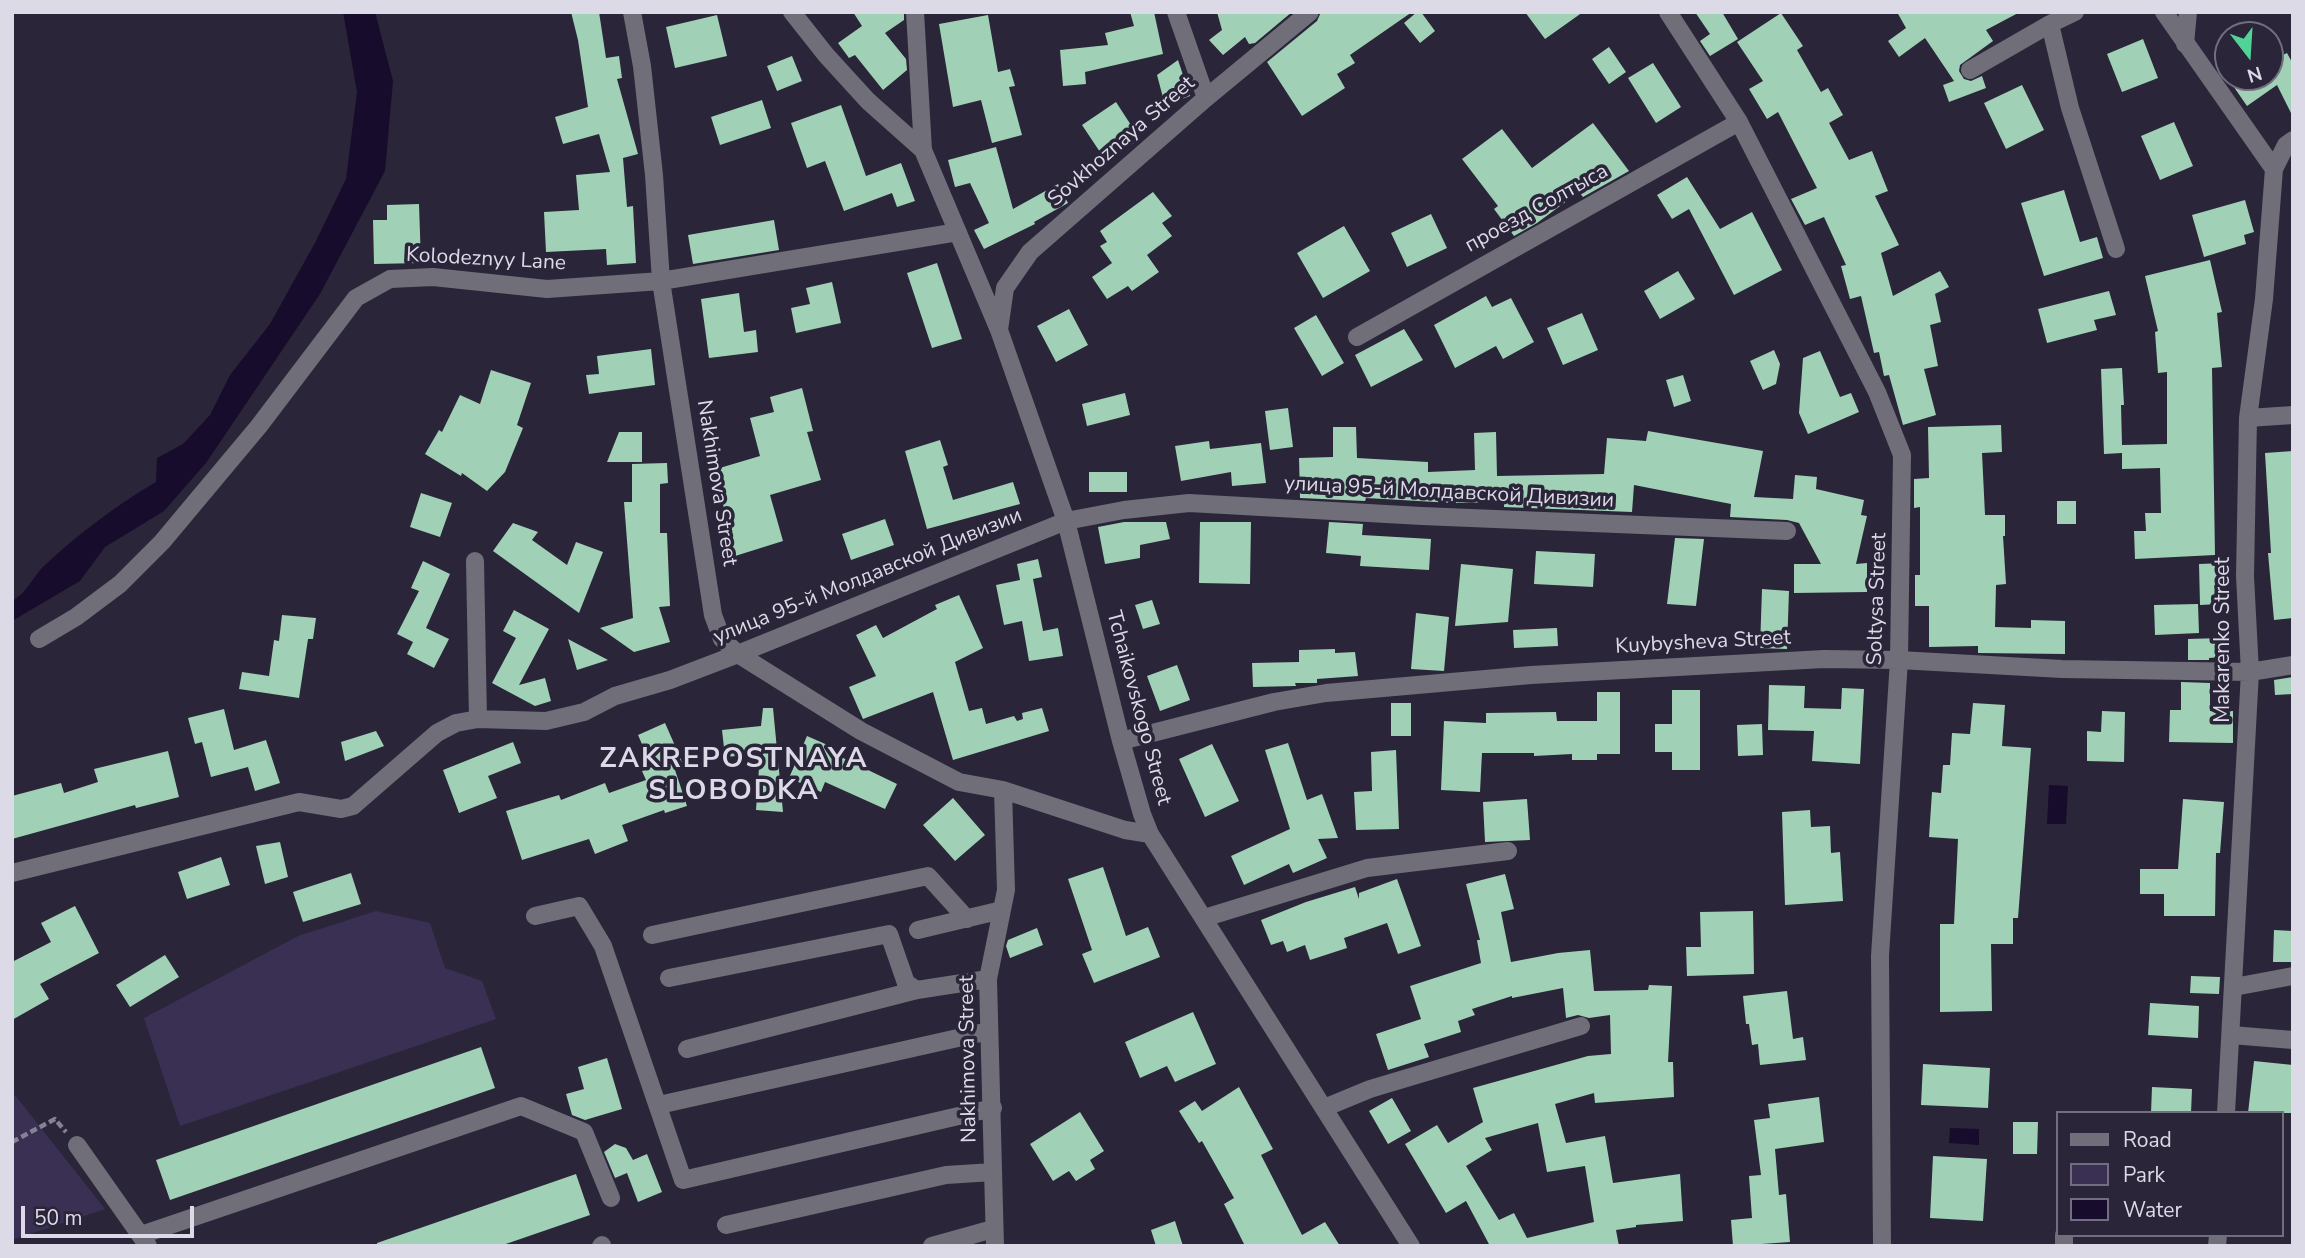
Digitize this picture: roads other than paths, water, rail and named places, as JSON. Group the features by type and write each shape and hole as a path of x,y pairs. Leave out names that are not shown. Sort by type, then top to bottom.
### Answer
{"street":[{"name":"Nakhimova Street","path":"632,12 642,66 661,281 713,615 722,639 738,654 861,731 959,782 1003,790 1125,830 1150,834"},
{"path":"792,12 868,101 923,150"},
{"path":"915,12 923,150"},
{"path":"1177,12 1206,98"},
{"name":"Sovkhoznaya Street","path":"999,330 1005,288 1030,253 1206,98 1310,12"},
{"name":"Soltysa Street","path":"1668,12 1739,122 1877,392 1902,455 1899,660 1880,956 1882,1246"},
{"path":"1970,70 2075,12"},
{"path":"2164,12 2274,169"},
{"path":"2185,44 2188,12"},
{"path":"2050,24 2070,108 2116,249"},
{"name":"проезд Солтыса","path":"1357,337 1739,122"},
{"name":"Makarenko Street","path":"2226,1111 2250,672 2245,576 2248,418 2264,299 2274,169 2286,145 2293,140"},
{"name":"Tchaikovskogo Street","path":"923,150 999,330 1066,521 1121,741 1150,834 1411,1246"},
{"name":"Kolodeznyy Lane","path":"39,639 76,617 120,584 162,542 259,426 356,298 390,279 433,276 547,289 661,281 958,232"},
{"path":"2248,418 2293,415"},
{"name":"улица 95-й Молдавской Дивизии","path":"12,873 299,802 341,809 353,806 437,733 456,723 478,719 546,721 584,712 615,696 670,680 738,654 1066,521 1124,510 1189,503 1787,531"},
{"path":"475,561 478,719"},
{"name":"Kuybysheva Street","path":"1121,741 1274,702 1326,693 1531,675 1824,659 1899,660 2063,669 2250,672 2293,665"},
{"name":"Nakhimova Street","path":"994,1237 988,979 1006,890 1003,790"},
{"path":"1203,918 1367,868 1507,851"},
{"path":"652,935 928,876 967,919"},
{"path":"535,916 579,905 603,946 646,1077 659,1105 682,1180 993,1108"},
{"path":"918,930 1002,910"},
{"path":"670,978 889,934 906,983 917,990"},
{"path":"2234,987 2293,975"},
{"path":"687,1049 917,990 988,979"},
{"path":"1324,1108 1370,1089 1581,1026"},
{"path":"659,1105 989,1031"},
{"path":"2231,1035 2293,1040"},
{"path":"77,1145 144,1240 522,1106 584,1132 611,1199"},
{"path":"726,1225 946,1175 993,1172"},
{"path":"932,1246 994,1237"}],"water":[{"path":"343,12 375,12 393,81 385,171 320,294 206,463 164,511 105,547 80,581 12,621 12,601 41,569 99,520 156,482 157,458 183,444 210,415 230,375 270,324 316,241 346,179 357,92"},
{"path":"2049,785 2068,786 2066,824 2047,824"},
{"path":"1950,1128 1979,1129 1979,1145 1949,1143"}],"district":[{"name":"ZAKREPOSTNAYA SLOBODKA","path":"734,776"}]}
